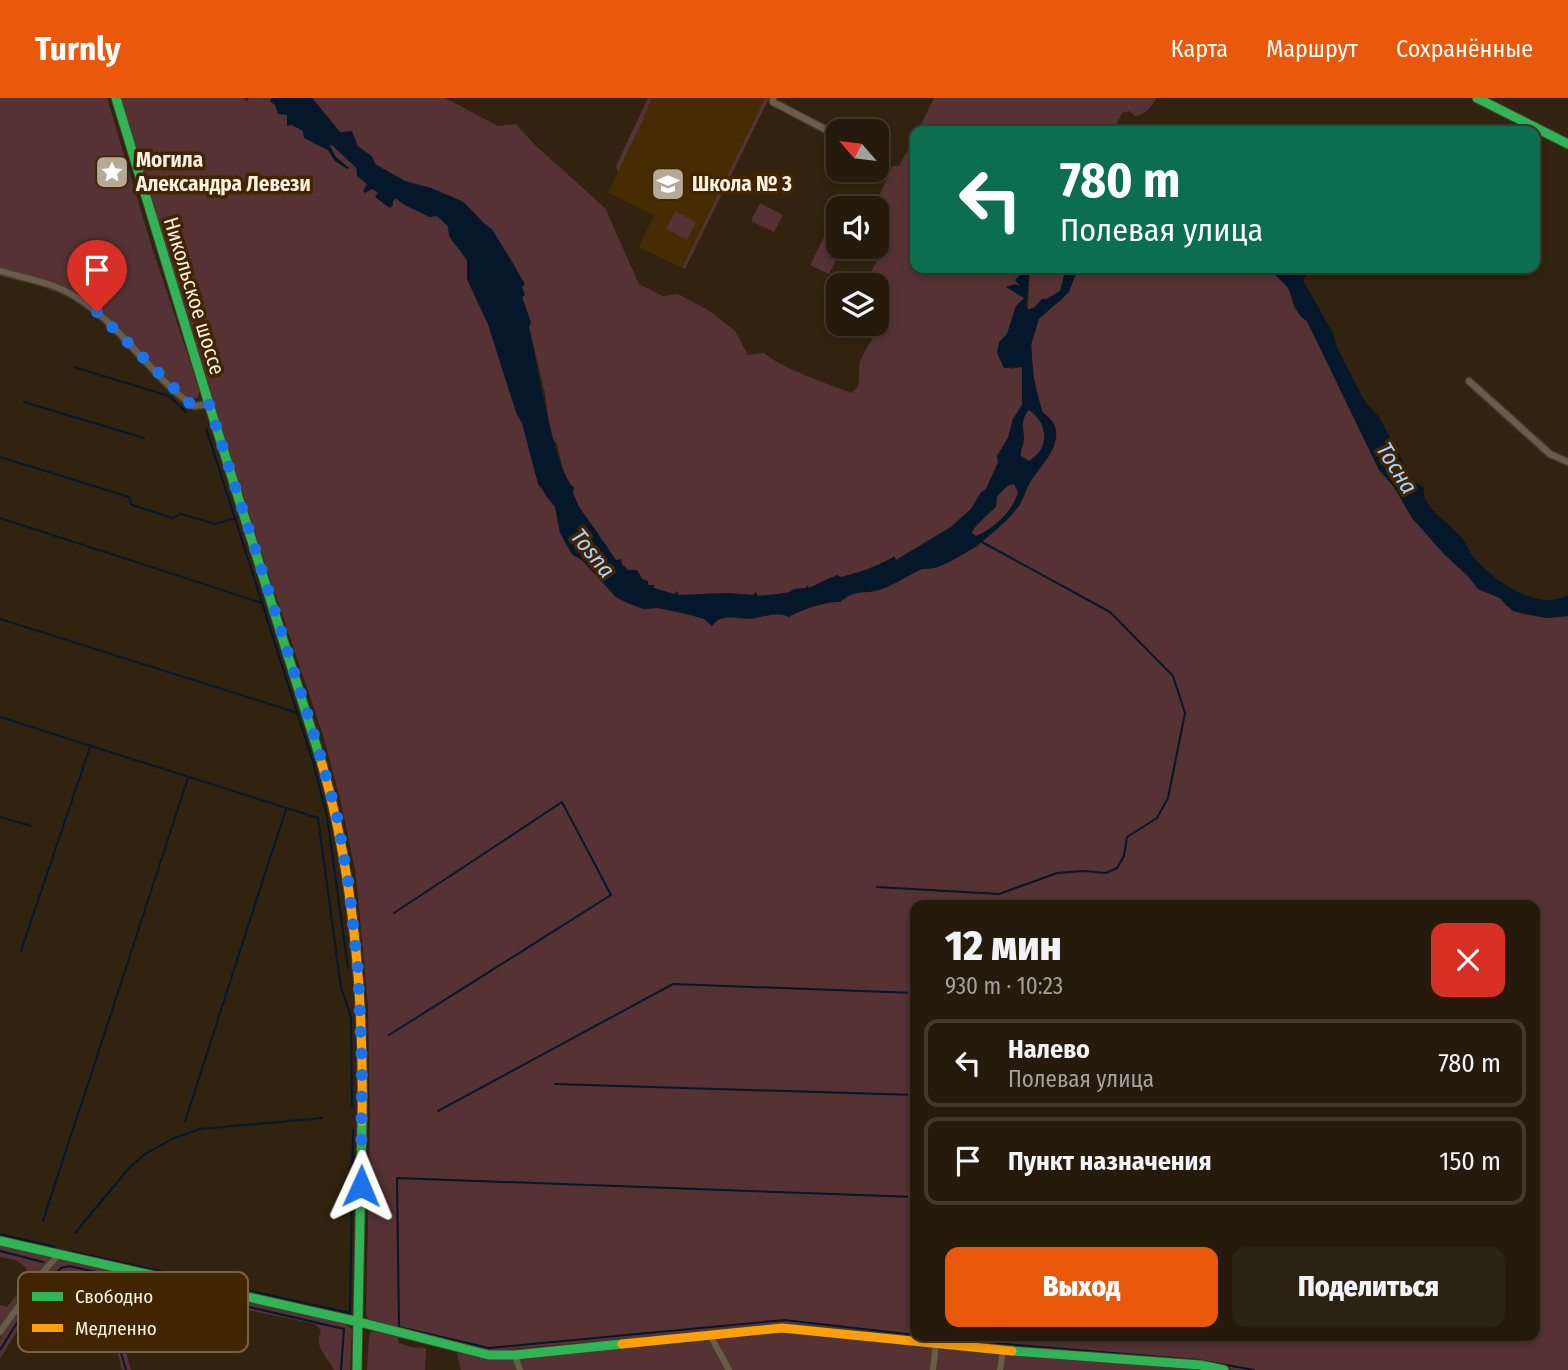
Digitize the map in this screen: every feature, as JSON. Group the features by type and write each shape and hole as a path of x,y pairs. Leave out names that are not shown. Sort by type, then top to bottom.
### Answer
{"street":[{"name":"Никольское шоссе","path":"116,98 327,778 349,887 358,970 362,1065 357,1370"},
{"path":"774,98 773,102 826,130"},
{"path":"1477,98 1532,126"},
{"path":"1540,130 1568,144"},
{"path":"0,271 74,295 97,312 188,402 194,406 209,404"},
{"path":"1469,382 1550,454 1568,463"},
{"path":"0,1241 138,1272"},
{"path":"45,1272 59,1254"},
{"path":"248,1297 489,1355 782,1328 910,1340"},
{"path":"0,1332 18,1308"},
{"path":"710,1335 729,1370"},
{"path":"915,1341 1188,1364 1224,1370"},
{"path":"933,1370 936,1343"},
{"path":"1000,1370 1003,1350"},
{"path":"515,1354 520,1370"}],"shaded area":[{"path":"0,98 107,98 154,254 200,391 197,398 191,399 184,395 87,301 73,291 0,267"},
{"path":"117,98 243,98 247,102 249,98 272,98 270,101 287,115 292,125 304,131 313,143 328,150 335,161 344,165 335,157 330,144 339,147 343,145 351,151 356,162 357,176 379,193 376,197 388,207 396,198 429,217 437,216 448,226 449,236 467,260 467,279 488,324 546,497 555,507 564,541 572,554 583,561 616,597 643,609 658,608 715,621 777,614 789,617 814,606 840,602 861,591 878,590 920,569 930,568 977,547 1019,506 1024,490 1055,445 1039,399 1031,347 1039,318 1063,298 1076,273 1273,273 1288,288 1294,307 1307,321 1379,470 1394,486 1412,518 1478,589 1500,598 1506,606 1522,614 1546,618 1568,616 1568,1370 1234,1370 1213,1365 961,1341 1540,1341 1540,900 910,900 910,1336 782,1324 490,1351 368,1319 368,1007 356,875 323,735 265,564"},
{"path":"312,98 445,98 498,126 516,124 535,145 605,208 639,284 663,296 678,294 708,310 735,331 748,355 764,353 794,370 851,393 858,385 861,358 874,336 889,336 889,273 871,273 878,259 889,259 889,196 879,196 885,182 889,182 893,166 899,166 910,146 910,273 1021,273 1020,287 1013,290 1025,298 1016,306 1007,334 999,342 1011,369 1022,367 1022,405 997,456 999,462 986,489 971,509 951,527 896,560 894,557 866,570 833,579 831,577 809,588 769,596 727,593 679,595 660,592 616,560 579,507 563,470 557,444 551,437 545,393 529,327 529,315 522,296 521,280 504,248 475,213 459,200 389,173 375,164 371,156 340,132"},
{"path":"648,98 652,98 644,119 618,172 616,166"},
{"name":"Школа № 3","path":"652,98 765,98 682,268 639,247 654,215 608,193"},
{"path":"765,98 769,98 685,269 682,268"},
{"path":"934,98 1157,98 1142,114 1135,116 1129,111 1122,113 1116,126 920,126"},
{"path":"760,203 783,215 774,232 751,221"},
{"path":"675,211 696,222 687,240 666,229"},
{"path":"826,233 826,259 837,259 830,273 810,265"},
{"path":"1030,273 1065,273 1060,291 1042,299 1028,310"},
{"path":"1029,409 1040,421 1044,443 1036,456 1029,461 1021,454 1024,420"},
{"path":"1014,484 1018,492 1007,512 983,533 976,536 971,533 1003,489"},
{"path":"0,1243 48,1254 50,1257 42,1272 26,1272 26,1267 15,1260 0,1257"},
{"path":"64,1258 125,1272 48,1272 55,1262"},
{"path":"18,1292 18,1303 0,1327 0,1305 7,1307"},
{"path":"248,1300 343,1322 352,1329 350,1370 334,1370 320,1347 321,1330 315,1324 248,1310"},
{"path":"18,1314 18,1330 0,1359 0,1339"},
{"path":"782,1328 1224,1370 461,1370 457,1353 460,1348 489,1355"},
{"path":"371,1331 400,1336 399,1343 426,1348 425,1370 367,1370"},
{"path":"117,1352 126,1352 131,1370 122,1370"}],"water":[{"path":"272,98 312,98 340,132 352,131 358,147 372,156 375,164 405,181 431,188 463,202 492,229 525,284 522,287 525,295 522,297 531,323 529,327 553,439 567,478 574,487 573,493 579,507 616,560 621,559 628,570 637,570 642,579 648,581 648,585 654,585 654,588 674,594 677,591 679,595 753,595 756,592 758,596 788,593 794,589 806,588 807,585 809,588 837,575 841,577 861,571 894,556 896,560 951,527 971,509 981,492 986,489 998,462 997,456 1022,405 1022,367 1004,368 997,353 999,342 1007,334 1016,306 1024,298 1006,287 1015,284 1020,286 1015,280 1021,273 1029,273 1026,306 1028,310 1042,299 1060,291 1065,273 1076,273 1069,292 1039,319 1031,345 1034,380 1042,412 1055,428 1054,446 1030,482 1018,507 992,533 948,563 920,570 884,588 856,593 840,602 813,606 789,617 777,614 749,619 727,617 712,626 704,619 685,613 658,608 643,609 625,602 616,597 583,561 572,554 560,533 555,507 538,484 522,423 516,412 488,324 467,279 467,260 449,236 448,226 437,216 429,217 402,204 396,198 390,208 375,197 378,193 372,189 365,193 363,191 367,184 357,176 356,162 351,151 343,145 344,151 330,144 329,146 336,157 349,168 347,169 335,161 328,150 304,138 303,131 292,125 287,126 287,115 278,114 275,105 270,101","holes":["1029,410 1043,428 1044,443 1036,456 1029,461 1021,456 1024,440 1023,420","1014,484 1018,492 1016,499 996,524 976,536 972,533 974,527 996,507 997,496 1008,485"]},
{"name":"Тосна","path":"1273,273 1307,273 1303,280 1334,335 1337,347 1365,402 1379,417 1413,481 1424,487 1424,495 1432,509 1462,538 1472,555 1495,578 1531,597 1544,600 1568,595 1568,616 1546,618 1513,611 1500,598 1478,589 1412,518 1394,487 1379,470 1307,321 1302,318 1288,288"}],"waterway":[{"name":"Tosna","path":"331,136 366,169"},
{"path":"74,367 169,396 186,412"},
{"path":"24,402 144,438"},
{"path":"206,428 313,762 327,816 348,968"},
{"path":"0,457 129,497 132,505 172,518 181,514 215,524 236,518"},
{"path":"0,518 262,603"},
{"path":"877,887 999,894 1057,873 1106,873 1117,868 1124,856 1127,837 1157,818 1168,798 1185,713 1173,676 1110,612 982,542"},
{"path":"0,619 295,712"},
{"path":"0,717 318,818 341,988 351,1017 352,1106"},
{"path":"21,951 90,747"},
{"path":"43,1221 188,778"},
{"path":"389,1035 611,895 562,802 394,913"},
{"path":"185,1121 286,809"},
{"path":"0,817 31,826"},
{"path":"438,1111 673,984 910,993"},
{"path":"555,1084 910,1095"},
{"path":"75,1233 129,1168 145,1154 172,1139 200,1129 322,1118"},
{"path":"248,1290 350,1313 353,1130"},
{"path":"910,1197 397,1178 399,1327 489,1348 784,1320 910,1334"},
{"path":"0,1234 55,1247"},
{"path":"0,1251 43,1262"},
{"path":"69,1251 164,1272"},
{"path":"58,1272 69,1266 96,1272"},
{"path":"248,1307 344,1329 341,1370"},
{"path":"0,1350 18,1321"},
{"path":"969,1341 1198,1360 1254,1370"},
{"path":"121,1352 126,1370"}],"traffic: fast":[{"path":"116,98 322,764"},
{"path":"1477,98 1532,126"},
{"path":"1540,130 1568,144"},
{"path":"357,1370 362,1121"},
{"path":"0,1241 137,1272"},
{"path":"248,1297 489,1355 515,1355 622,1344"},
{"path":"1012,1351 1200,1365 1224,1370"}],"traffic: slow":[{"path":"322,764 350,896 359,986 362,1121"},
{"path":"622,1344 782,1328 910,1341"},
{"path":"912,1341 1012,1351"}],"place":[{"name":"Могила Александра Левези","path":"112,172"},
{"name":"Школа № 3","path":"668,184"}],"route":[{"path":"97,312 188,402 202,407 209,404 317,744 337,816 354,926 362,1065 361,1186"}]}
